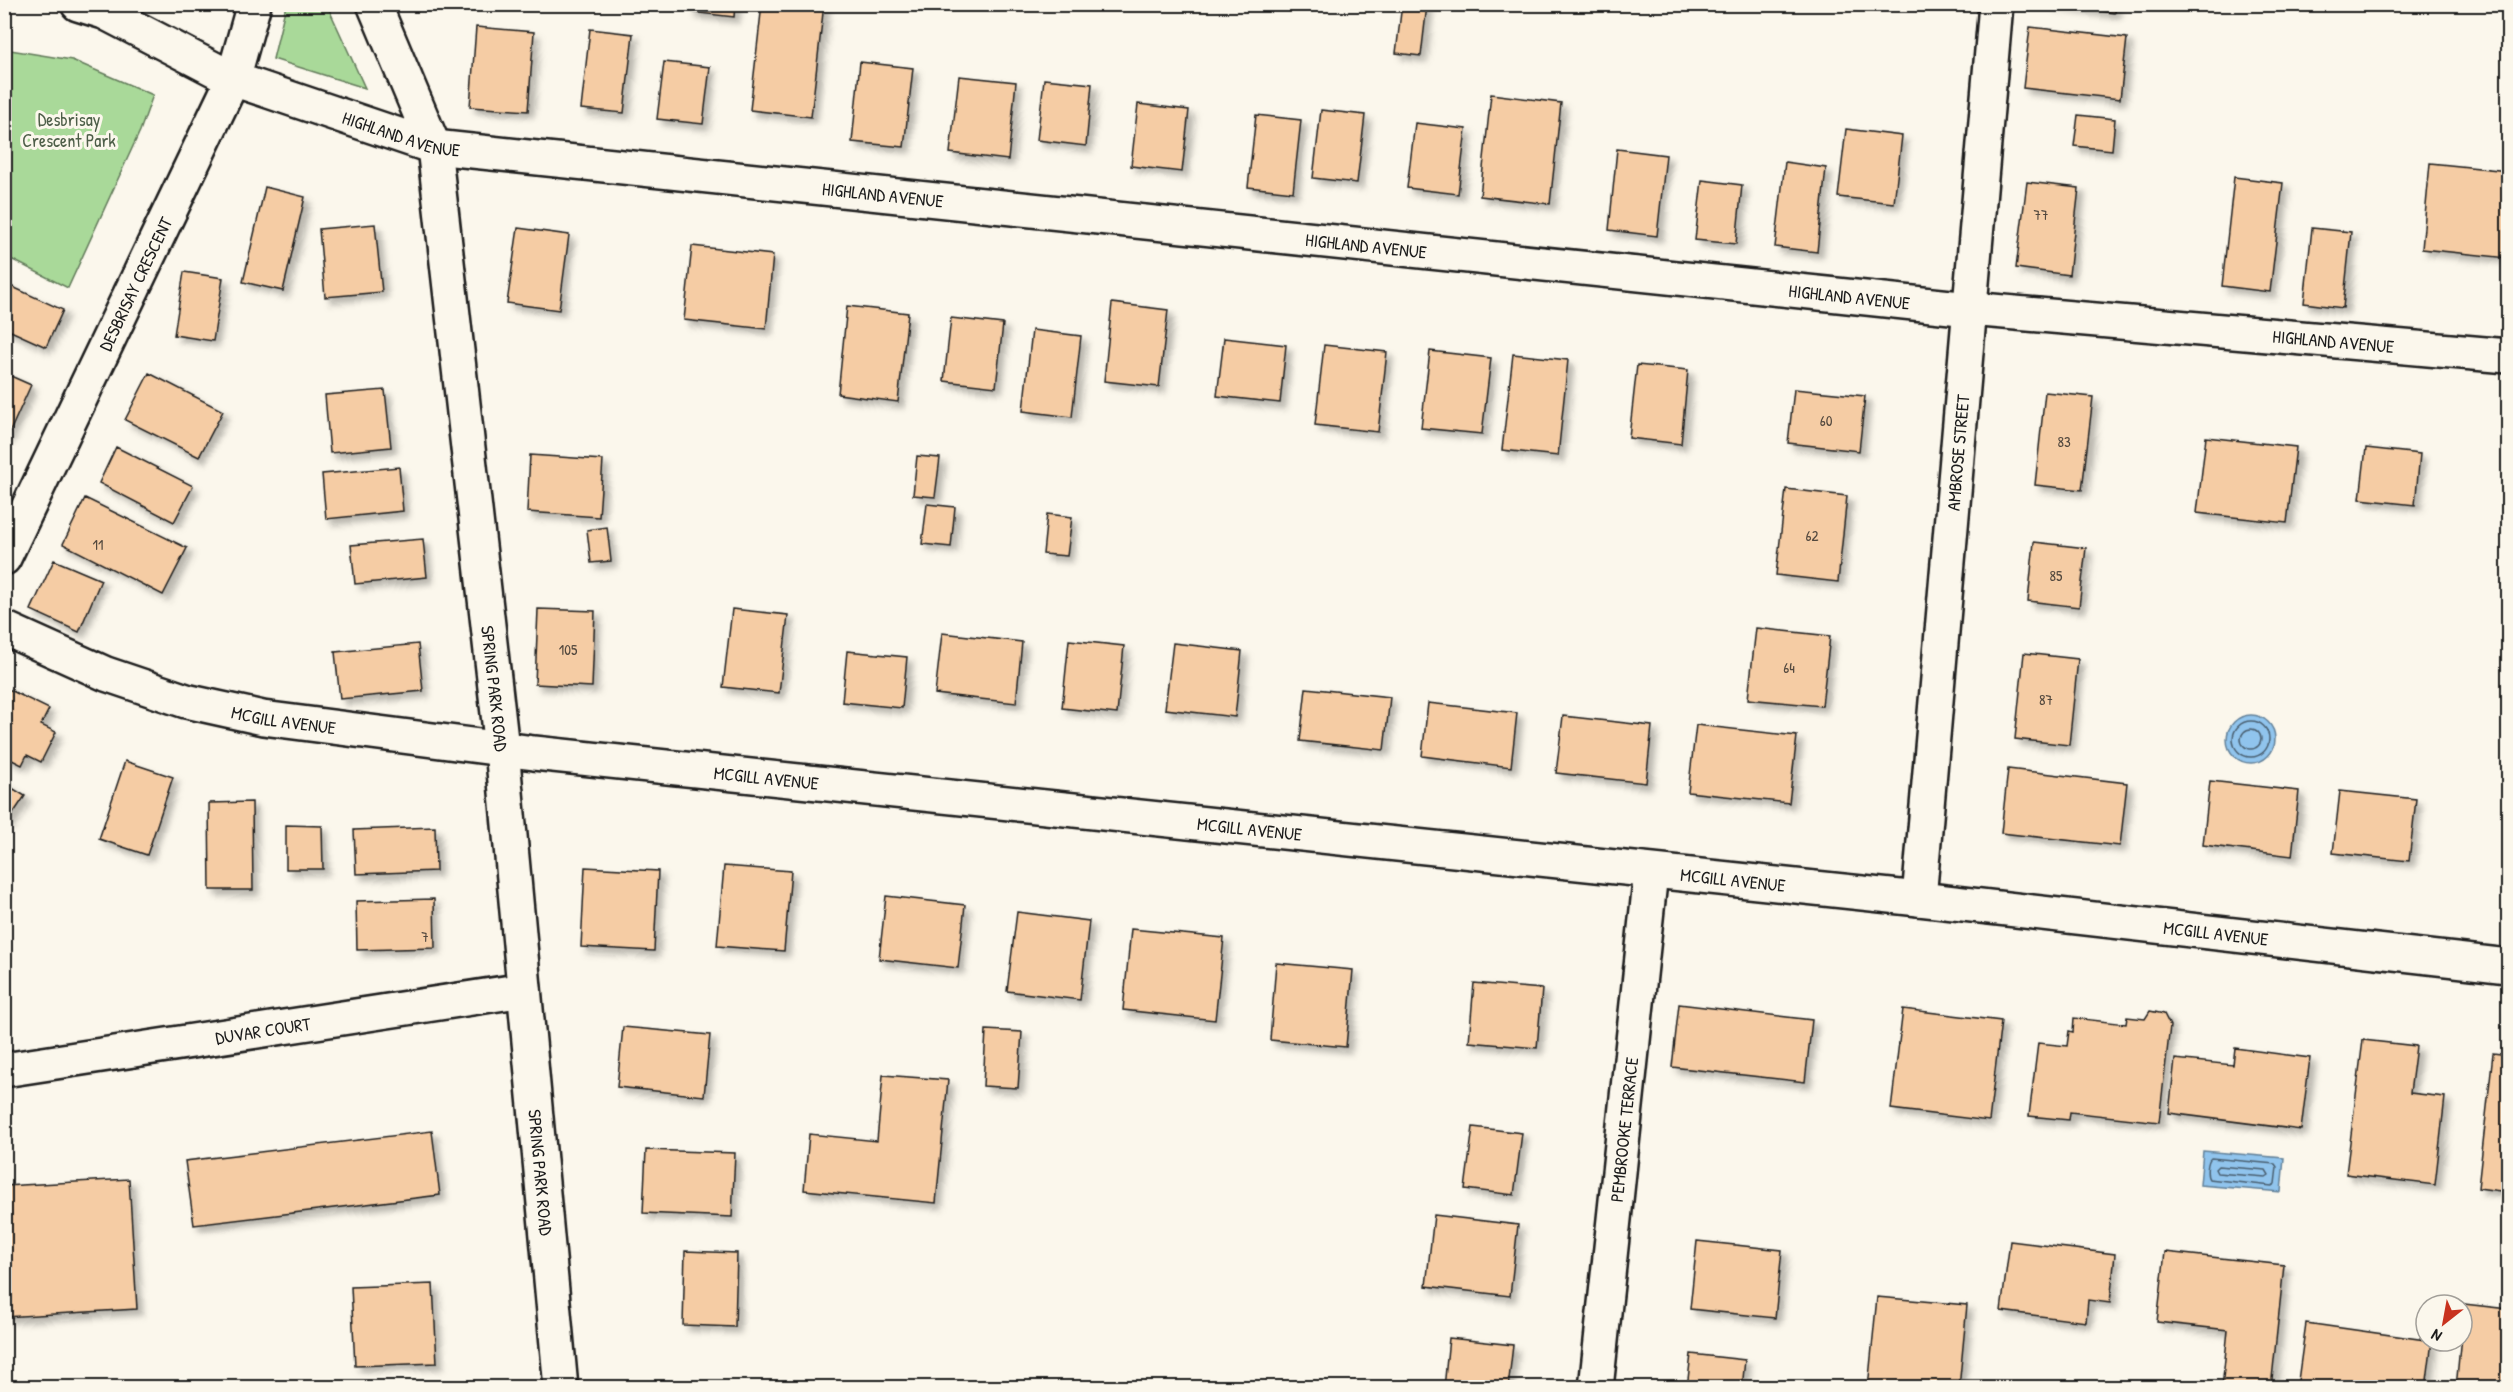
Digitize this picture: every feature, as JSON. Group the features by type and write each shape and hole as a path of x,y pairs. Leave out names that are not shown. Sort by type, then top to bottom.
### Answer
{"street":[{"name":"DESBRISAY CRESCENT","path":"4,558 233,79 254,4"},
{"name":"SPRING PARK ROAD","path":"374,4 434,147 502,749 561,1388"},
{"name":"AMBROSE STREET","path":"1919,899 1996,4"},
{"name":"HIGHLAND AVENUE","path":"98,7 233,79 434,147 1970,309 2508,356"},
{"name":"MCGILL AVENUE","path":"4,628 106,674 186,701 263,718 502,749 1919,899 2508,966"},
{"name":"PEMBROOKE TERRACE","path":"1596,1388 1651,872"},
{"name":"DUVAR COURT","path":"4,1070 524,990"}],"green space":[{"path":"286,5 327,5 365,88 273,59"},
{"name":"Desbrisay Crescent Park","path":"4,49 72,60 153,95 140,131 68,288 5,256"}],"water":[{"path":"2251,715 2268,722 2275,739 2268,756 2251,763 2234,756 2227,739 2234,722"},
{"path":"2203,1151 2284,1158 2281,1192 2200,1185"}],"building":[{"path":"692,4 735,4 734,17 691,12"},
{"path":"762,4 824,4 811,117 750,110"},
{"path":"1402,4 1427,5 1421,56 1396,53"},
{"path":"2047,4 2116,4 2115,13"},
{"path":"476,27 534,32 528,111 470,107"},
{"path":"2030,27 2127,38 2120,99 2023,88"},
{"path":"590,29 633,34 624,113 581,109"},
{"path":"664,62 710,67 703,124 657,119"},
{"path":"860,62 913,68 904,147 852,142"},
{"path":"959,76 1016,82 1008,160 950,153"},
{"path":"1044,79 1092,84 1086,146 1037,140"},
{"path":"1491,94 1561,103 1550,204 1480,196"},
{"path":"1138,104 1189,110 1182,172 1131,166"},
{"path":"1321,110 1365,115 1357,183 1313,178"},
{"path":"1256,115 1301,120 1293,192 1248,187"},
{"path":"2078,115 2115,119 2112,150 2074,146"},
{"path":"1415,123 1466,129 1458,194 1407,188"},
{"path":"1846,129 1902,136 1894,203 1838,197"},
{"path":"1617,149 1666,155 1657,236 1609,230"},
{"path":"1785,162 1826,168 1817,252 1775,247"},
{"path":"2430,163 2508,171 2508,258 2422,249"},
{"path":"2234,177 2283,183 2270,292 2222,286"},
{"path":"1702,180 1742,185 1736,244 1695,240"},
{"path":"2027,182 2079,188 2069,275 2016,268"},
{"path":"265,187 305,197 283,291 243,282"},
{"path":"375,224 382,292 325,297 319,229"},
{"path":"518,228 569,235 559,310 507,303"},
{"path":"2312,228 2351,232 2343,308 2304,303"},
{"path":"692,246 773,255 766,329 684,320"},
{"path":"184,272 223,278 213,341 174,335"},
{"path":"4,283 63,310 46,347 4,328"},
{"path":"1112,303 1168,310 1159,387 1104,381"},
{"path":"847,306 908,313 898,402 838,394"},
{"path":"951,318 1003,324 996,387 944,381"},
{"path":"1032,330 1081,336 1072,417 1023,411"},
{"path":"1224,338 1286,345 1280,403 1217,396"},
{"path":"1324,345 1387,352 1378,432 1315,425"},
{"path":"1430,351 1491,358 1482,434 1421,428"},
{"path":"1513,354 1568,360 1558,456 1502,450"},
{"path":"1637,365 1688,370 1681,444 1629,438"},
{"path":"4,373 31,385 7,438 4,437"},
{"path":"149,373 223,411 199,457 125,420"},
{"path":"1794,389 1865,396 1859,451 1788,443"},
{"path":"385,390 391,447 330,453 325,395"},
{"path":"2045,392 2093,397 2082,490 2035,485"},
{"path":"2206,437 2296,447 2287,523 2197,513"},
{"path":"116,447 193,486 174,522 99,483"},
{"path":"2366,448 2420,454 2415,505 2360,499"},
{"path":"530,455 603,460 599,517 527,512"},
{"path":"917,456 940,458 935,497 913,495"},
{"path":"399,467 403,511 326,519 322,474"},
{"path":"1786,489 1847,496 1838,582 1776,575"},
{"path":"85,498 187,548 163,595 63,544"},
{"path":"927,504 955,507 951,547 922,544"},
{"path":"1047,514 1072,517 1067,556 1043,554"},
{"path":"607,527 611,561 591,563 587,530"},
{"path":"423,539 427,577 355,584 351,545"},
{"path":"2034,542 2086,548 2079,607 2028,601"},
{"path":"54,560 101,580 79,632 31,610"},
{"path":"538,609 595,611 592,687 535,684"},
{"path":"732,609 788,615 779,693 723,687"},
{"path":"1756,628 1830,636 1822,706 1748,699"},
{"path":"942,633 1022,642 1016,703 935,694"},
{"path":"1069,640 1124,646 1117,714 1062,708"},
{"path":"1173,643 1242,651 1235,717 1165,709"},
{"path":"418,644 423,691 340,699 335,652"},
{"path":"847,651 907,657 902,708 842,702"},
{"path":"2024,653 2078,659 2069,745 2015,739"},
{"path":"4,687 49,709 41,725 56,732 41,762 27,755 22,765 4,756"},
{"path":"1306,688 1390,697 1384,750 1300,741"},
{"path":"1428,703 1517,713 1511,767 1422,756"},
{"path":"1563,716 1652,726 1646,783 1556,773"},
{"path":"1696,725 1797,736 1789,803 1688,792"},
{"path":"125,761 173,777 147,855 99,839"},
{"path":"2008,769 2127,783 2120,846 2001,833"},
{"path":"2210,781 2299,791 2292,856 2203,845"},
{"path":"4,783 25,796 6,824 4,823"},
{"path":"2340,791 2416,799 2409,861 2333,853"},
{"path":"252,802 253,890 210,890 209,803"},
{"path":"286,825 322,826 323,869 286,869"},
{"path":"435,827 436,871 356,874 354,830"},
{"path":"724,866 791,871 784,951 717,946"},
{"path":"585,867 658,871 654,951 581,947"},
{"path":"886,896 965,905 958,968 879,959"},
{"path":"434,899 435,948 357,950 356,901"},
{"path":"1017,912 1089,921 1080,1000 1007,991"},
{"path":"1131,929 1224,938 1215,1020 1123,1010"},
{"path":"1276,963 1353,970 1346,1047 1270,1040"},
{"path":"1474,983 1542,989 1537,1048 1469,1042"},
{"path":"1679,1004 1812,1020 1805,1082 1672,1067"},
{"path":"1903,1009 2001,1021 1989,1121 1891,1109"},
{"path":"2150,1011 2164,1014 2170,1026 2159,1122 2070,1112 2069,1120 2029,1116 2038,1043 2067,1046 2069,1031 2073,1032 2074,1018 2126,1024 2127,1017 2145,1019"},
{"path":"623,1027 710,1035 704,1096 617,1087"},
{"path":"986,1030 1022,1032 1018,1088 983,1086"},
{"path":"2363,1040 2416,1046 2410,1093 2445,1097 2435,1185 2346,1174"},
{"path":"2235,1048 2310,1058 2301,1130 2169,1113 2175,1059 2233,1065"},
{"path":"2493,1053 2508,1055 2508,1192 2478,1188"},
{"path":"883,1075 948,1080 936,1203 804,1190 809,1134 877,1141"},
{"path":"1473,1127 1522,1133 1514,1195 1465,1189"},
{"path":"432,1131 440,1195 194,1225 185,1161"},
{"path":"646,1150 735,1153 732,1217 643,1213"},
{"path":"129,1179 137,1309 4,1317 4,1186"},
{"path":"1434,1215 1518,1225 1510,1296 1426,1286"},
{"path":"1697,1241 1782,1250 1775,1318 1690,1309"},
{"path":"2010,1241 2115,1254 2110,1303 2088,1300 2086,1322 2001,1311"},
{"path":"685,1251 737,1253 735,1327 683,1325"},
{"path":"2165,1252 2284,1265 2271,1388 2222,1388 2228,1330 2157,1322"},
{"path":"433,1284 437,1363 355,1366 351,1287"},
{"path":"1877,1297 1967,1305 1959,1388 1868,1388"},
{"path":"2474,1305 2508,1309 2508,1388 2456,1388 2459,1353 2474,1353"},
{"path":"2306,1323 2414,1338 2414,1353 2430,1353 2426,1388 2297,1388"},
{"path":"1449,1338 1513,1345 1508,1388 1444,1388"},
{"path":"1691,1354 1745,1360 1742,1388 1687,1388"}]}
